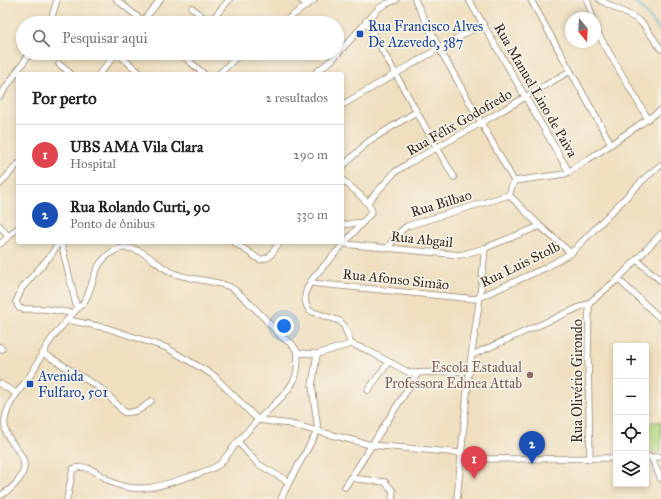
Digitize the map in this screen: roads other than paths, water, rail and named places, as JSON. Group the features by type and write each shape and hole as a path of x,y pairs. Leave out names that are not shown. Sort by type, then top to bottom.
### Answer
{"street":[{"path":"52,16 57,0"},
{"path":"117,0 136,16"},
{"path":"148,16 160,0"},
{"path":"216,16 229,0"},
{"path":"301,0 307,5"},
{"path":"292,16 314,0"},
{"path":"344,46 379,8 396,0"},
{"path":"415,0 439,48 514,181 509,195 540,226 571,253"},
{"name":"Rua Manuel Lino de Paiva","path":"469,0 569,172"},
{"path":"531,0 611,144"},
{"path":"587,0 591,12"},
{"path":"600,0 635,18 643,24 661,49"},
{"path":"192,8 202,16"},
{"path":"366,21 454,177"},
{"path":"344,104 483,23"},
{"path":"601,39 648,119"},
{"path":"17,72 25,60"},
{"path":"100,72 111,60"},
{"path":"125,60 139,72"},
{"path":"188,60 202,72"},
{"path":"221,72 234,60"},
{"path":"317,72 332,60"},
{"path":"59,64 69,72"},
{"name":"Rua Félix Godofredo","path":"367,203 395,172 570,71"},
{"path":"0,96 16,73"},
{"path":"514,181 565,174 661,110"},
{"path":"344,165 369,141 416,112"},
{"path":"0,184 16,166"},
{"name":"Rua Luis Stolb","path":"480,297 545,268 571,253 645,178 661,166"},
{"path":"344,181 367,203 372,212 310,283 305,297 307,308 310,311 340,321 344,326 351,344"},
{"name":"Rua Bilbao","path":"388,248 401,231 407,226 509,195"},
{"path":"344,225 363,222"},
{"path":"0,226 8,236"},
{"name":"Rua Abgail","path":"344,244 453,255 468,253 485,248 540,226"},
{"path":"0,244 16,230"},
{"path":"472,355 589,304 618,279 661,234"},
{"path":"59,244 22,288 16,302 19,308 23,309 75,311"},
{"path":"60,244 75,311"},
{"path":"237,244 260,260 269,258 279,244"},
{"path":"0,496 13,488 25,466 24,460 8,438 5,424 8,408 16,393 28,379 50,341 75,311 84,303 101,262 109,254 118,249 126,248 141,251 174,273 184,277 215,282 230,287 246,300 283,339 291,344 298,353 296,377 292,383 220,464 173,482 154,487 128,488 114,483 86,466 77,467 73,469 67,499"},
{"path":"457,499 469,371 480,297 485,248"},
{"path":"637,260 661,281"},
{"path":"618,279 661,320"},
{"name":"Rua Afonso Simão","path":"310,283 475,299 480,297"},
{"name":"Rua Olivério Girondo","path":"589,304 588,357 590,459"},
{"path":"68,320 107,328 167,348 213,375 258,420 290,424 318,430 371,446 461,453 488,459 613,458"},
{"path":"298,353 317,354 351,344 364,349 410,373 469,371"},
{"path":"43,353 102,390 124,412 135,412 152,401"},
{"path":"281,499 318,430 312,386 317,354"},
{"path":"368,390 389,362"},
{"path":"344,487 418,373"},
{"path":"0,384 16,393"},
{"path":"238,442 258,464 289,482"},
{"path":"649,457 661,457"},
{"path":"649,459 661,479"},
{"path":"350,478 385,482 393,491 392,499"}],"waterway":[{"path":"632,0 641,7 661,32"}],"place":[{"name":"Rua Francisco Alves De Azevedo, 387","path":"360,34"},
{"name":"Escola Estadual Professora Edmea Attab","path":"530,375"},
{"name":"Avenida Fulfaro, 501","path":"30,384"},
{"name":"Rua Rolando Curti, 90","path":"532,464"},
{"name":"UBS AMA Vila Clara","path":"474,479"}]}
